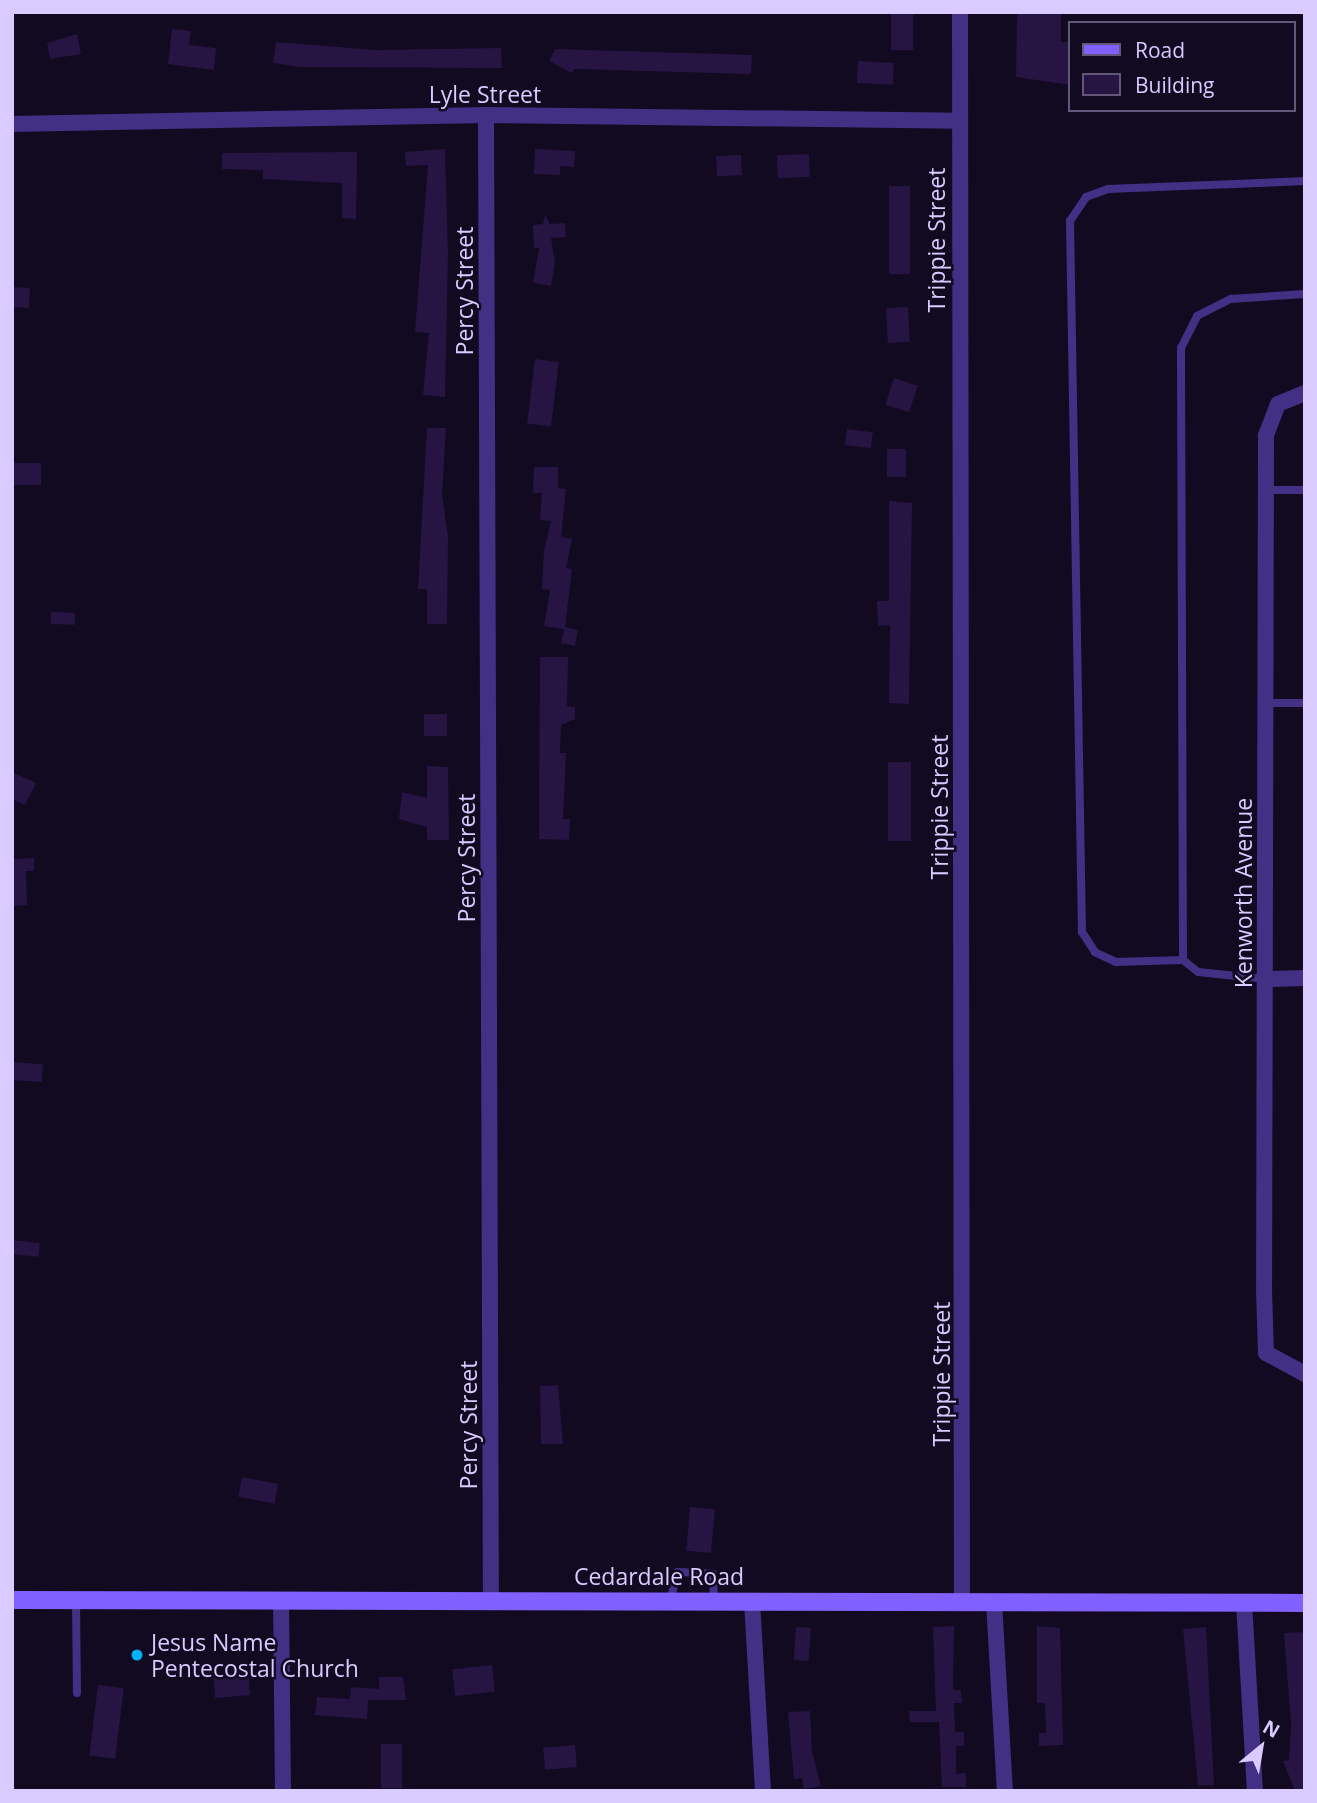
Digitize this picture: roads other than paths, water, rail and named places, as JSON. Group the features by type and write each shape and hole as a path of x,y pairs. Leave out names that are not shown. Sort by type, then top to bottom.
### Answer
{"street":[{"name":"Trippie Street","path":"960,12 958,121 962,1602"},
{"name":"Lyle Street","path":"12,124 486,116 958,121"},
{"name":"Percy Street","path":"486,116 491,1601"},
{"name":"Kenworth Avenue","path":"1299,1372 1266,1353 1266,436 1278,404 1305,393"},
{"path":"1265,979 1305,978"},
{"name":"Cedardale Road","path":"12,1600 1305,1603"},
{"path":"281,1600 283,1791"},
{"path":"752,1601 763,1791"},
{"path":"993,1602 1005,1791"},
{"path":"1244,1602 1255,1791"}],"lane":[{"path":"1265,979 1198,972 1183,960 1115,962 1095,952 1082,932 1070,220 1086,197 1108,189 1305,181"},
{"path":"1183,960 1181,348 1197,316 1231,299 1305,294"},
{"path":"1266,490 1305,490"},
{"path":"1266,703 1305,704"},
{"path":"670,1601 678,1572 713,1574 714,1601"},
{"path":"76,1600 77,1693"}],"place":[{"name":"Jesus Name Pentecostal Church","path":"137,1655"}]}
